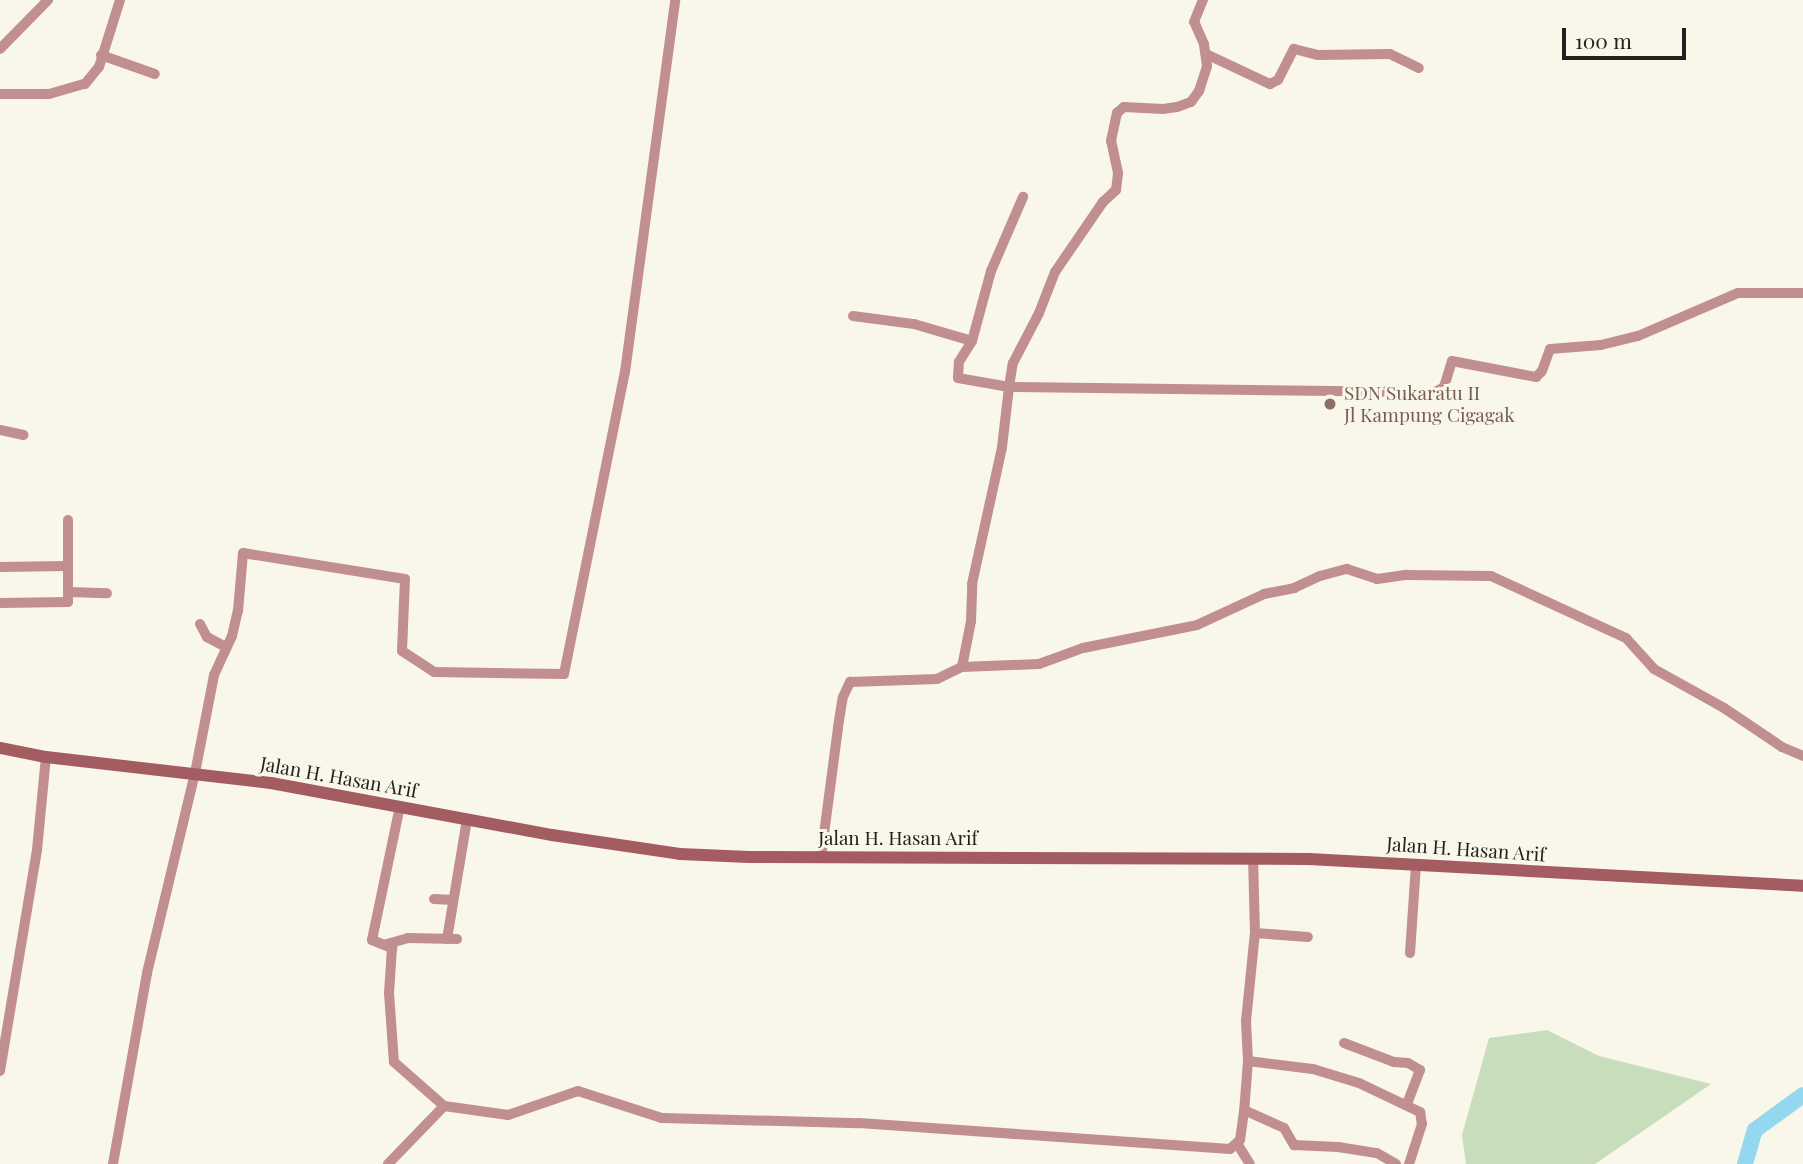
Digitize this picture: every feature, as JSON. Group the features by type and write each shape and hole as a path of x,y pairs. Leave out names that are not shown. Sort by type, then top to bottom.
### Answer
{"main road":[{"name":"Jalan H. Hasan Arif","path":"0,748 46,757 171,769 680,854 1253,858 1803,886"}],"street":[{"path":"0,48 48,0"},
{"path":"0,94 49,94 85,84 99,67 101,55 111,37 120,0"},
{"path":"113,1164 147,973 216,666 226,647 238,611 243,553 405,579 402,651 434,672 564,674 625,372 674,0"},
{"path":"962,667 971,621 972,584 1002,447 1013,363 1039,313 1055,272 1103,202 1116,190 1118,173 1111,141 1118,113 1124,107 1163,109 1191,102 1204,82 1206,54 1194,22 1203,0"},
{"path":"1206,54 1270,84 1278,80 1294,49 1333,56 1390,54 1419,68"},
{"path":"101,55 155,74"},
{"path":"1023,197 990,271 972,341 959,362 958,378 1009,387 1435,392 1444,387 1452,360 1536,377 1542,372 1550,349 1601,345 1638,335 1738,293 1803,293"},
{"path":"853,316 914,324 972,341"},
{"path":"0,430 23,435"},
{"path":"0,603 65,604 69,600 68,520"},
{"path":"0,567 67,566"},
{"path":"821,857 827,798 847,684 861,679 937,679 962,667 1039,664 1083,649 1196,625 1264,594 1294,588 1320,576 1347,569 1377,579 1407,575 1491,576 1626,638 1654,669 1724,708 1782,747 1803,756"},
{"path":"69,592 107,593"},
{"path":"200,624 207,637 226,647"},
{"path":"0,1072 37,850 46,757"},
{"path":"400,806 372,940 374,943 387,944 408,938 452,939 453,900 467,820"},
{"path":"1250,1164 1238,1145 1248,1061 1245,1021 1255,933 1253,858"},
{"path":"1409,953 1416,900 1416,865"},
{"path":"434,899 453,900"},
{"path":"1255,933 1308,937"},
{"path":"387,944 392,948 389,993 394,1062 444,1107 511,1115 528,1106 578,1091 667,1118 859,1123 1204,1149 1230,1149 1238,1145"},
{"path":"1344,1043 1394,1062 1408,1063 1420,1070 1407,1104"},
{"path":"1248,1061 1313,1069 1359,1083 1420,1112 1423,1118 1409,1164"},
{"path":"388,1164 444,1107"},
{"path":"1244,1110 1284,1128 1294,1145 1338,1147 1377,1153 1396,1164"}],"green space":[{"path":"1547,1030 1599,1056 1711,1084 1595,1164 1466,1164 1462,1135 1489,1038"}],"waterway":[{"path":"1745,1164 1755,1130 1803,1095"}],"place":[{"name":"SDN Sukaratu II Jl Kampung Cigagak","path":"1330,404"}]}
